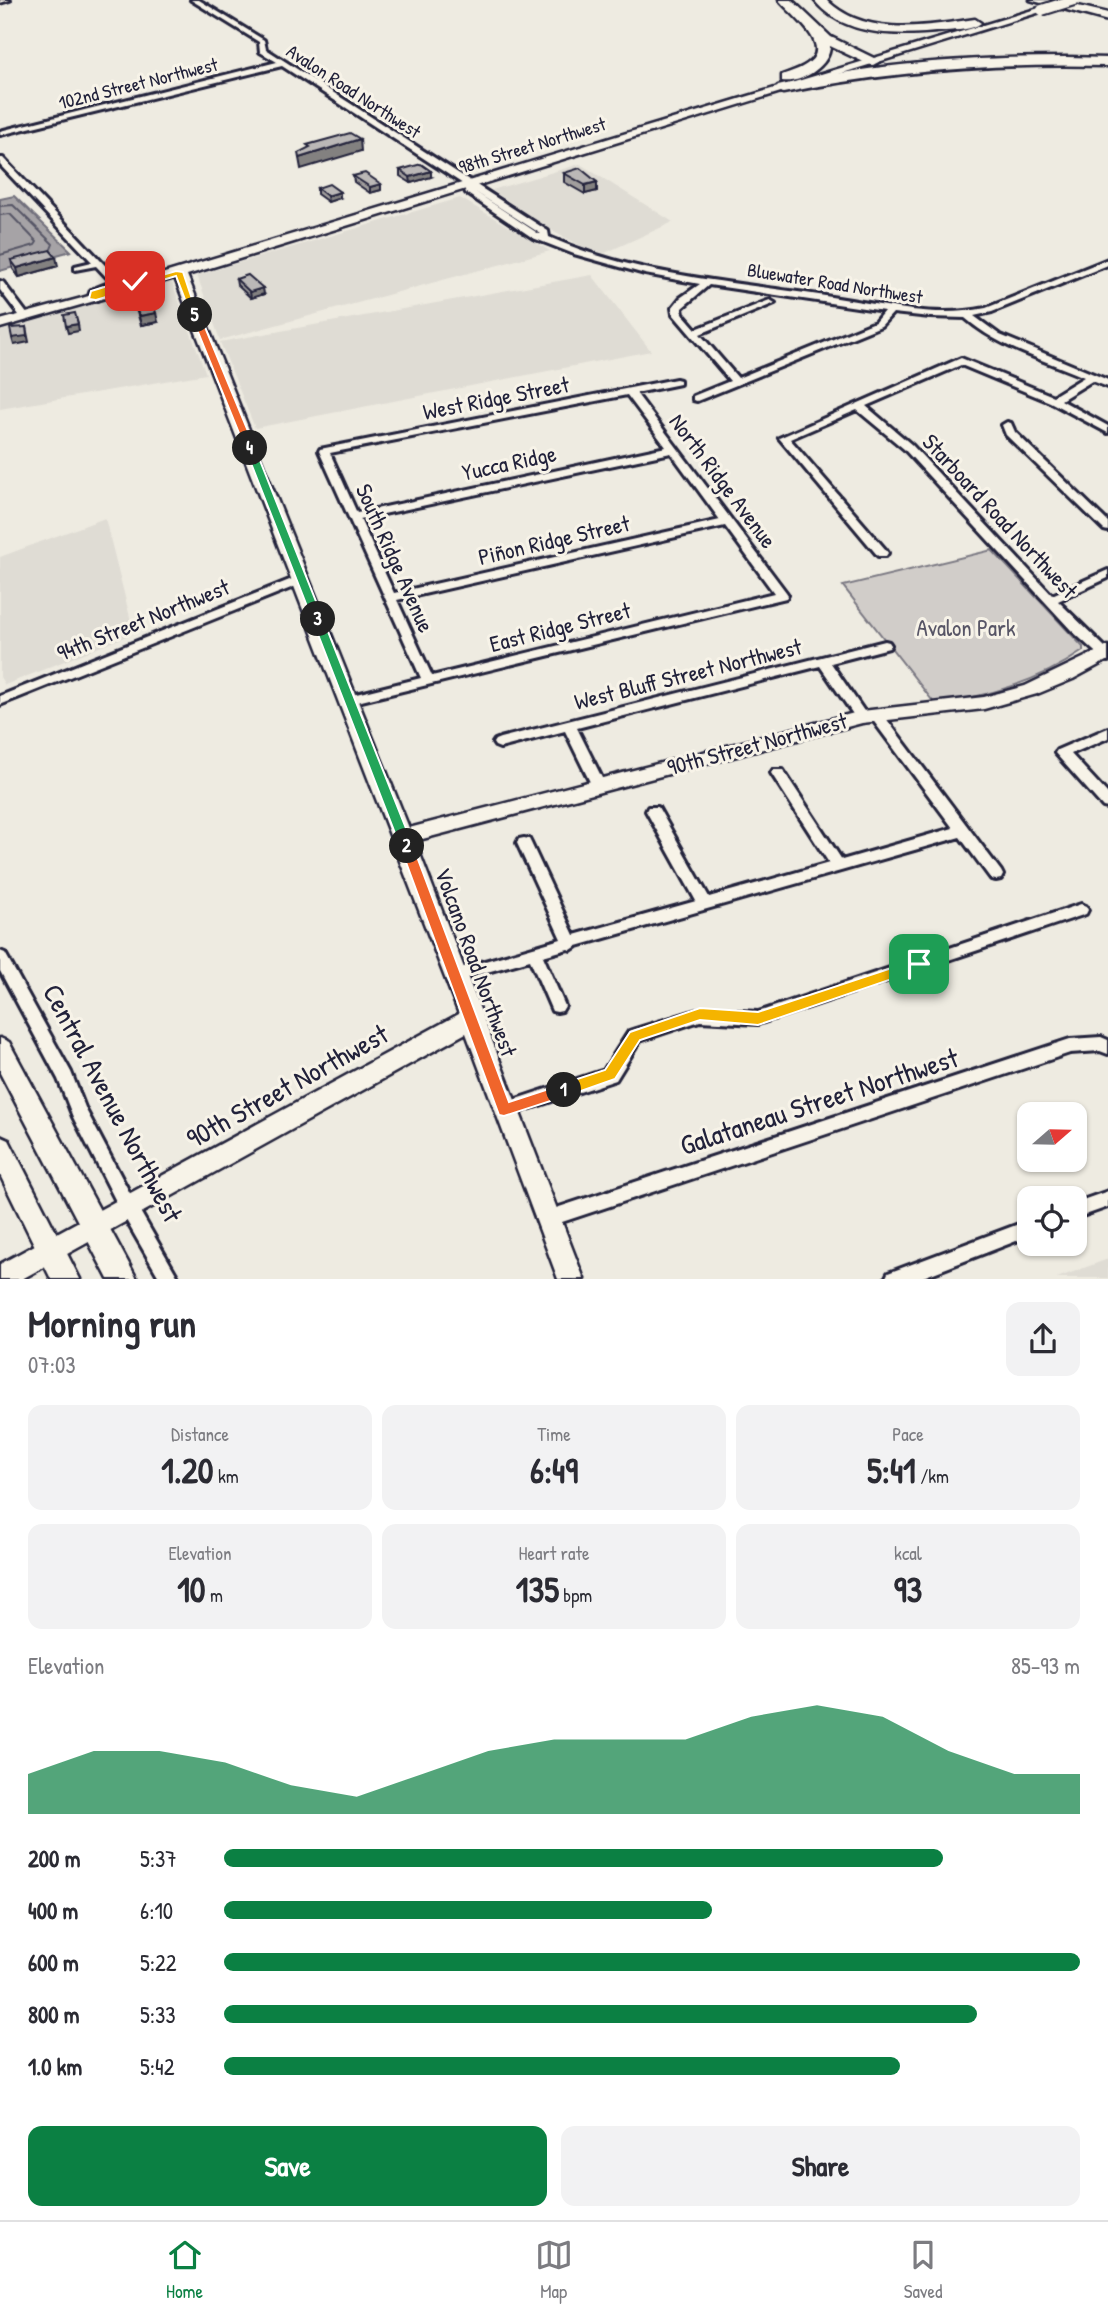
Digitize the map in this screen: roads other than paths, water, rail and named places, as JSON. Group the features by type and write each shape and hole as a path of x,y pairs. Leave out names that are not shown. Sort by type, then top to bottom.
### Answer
{"highway":[{"path":"785,0 826,40 868,59"},
{"path":"820,0 827,9 840,16 886,28 928,30 975,23"},
{"path":"1096,0 1108,3"},
{"path":"1035,6 1108,17"},
{"path":"778,86 819,61 824,48 813,28"},
{"path":"778,86 922,66 1018,61 1108,62"}],"main road":[{"name":"98th Street Northwest","path":"0,324 22,314 228,248 868,59 1049,0"},
{"name":"98th Street Northwest","path":"868,59 975,23 1035,6 1074,0"},
{"name":"98th Street Northwest","path":"0,315 22,314 179,272 462,181"},
{"path":"179,272 178,268 218,255 228,248"},
{"name":"Volcano Road Northwest","path":"179,272 403,836 504,1110 570,1279"},
{"path":"94,295 135,281 149,273"},
{"name":"90th Street Northwest","path":"403,836 870,716 985,703 1031,690 1107,654"},
{"name":"90th Street Northwest","path":"0,1278 471,1019"},
{"path":"0,1049 123,1279"},
{"path":"0,1148 66,1279"}],"street":[{"path":"0,1 6,0"},
{"name":"Avalon Road Northwest","path":"194,0 261,41 263,50 462,181"},
{"name":"102nd Street Northwest","path":"0,133 284,63"},
{"path":"0,160 117,283 94,295"},
{"name":"Bluewater Road Northwest","path":"462,181 469,191 536,236 599,261 640,271 919,315 967,315 989,310 1108,262"},
{"path":"78,268 97,262"},
{"path":"708,281 702,290 681,302 677,308 678,314 736,382"},
{"path":"0,284 22,314"},
{"path":"694,332 770,303"},
{"path":"697,398 878,324 890,310"},
{"path":"967,315 996,337 1108,384"},
{"path":"882,553 784,438 961,361 1054,400 1108,430"},
{"path":"1054,400 1092,377"},
{"name":"West Ridge Street","path":"324,451 676,382"},
{"name":"North Ridge Avenue","path":"630,391 782,596"},
{"name":"Starboard Road Northwest","path":"859,406 908,447 1051,600 1107,654"},
{"path":"1007,425 1010,433 1108,528"},
{"name":"Yucca Ridge","path":"353,517 673,449"},
{"name":"South Ridge Avenue","path":"324,451 428,681"},
{"name":"Piñon Ridge Street","path":"389,598 727,522"},
{"path":"1051,600 1108,574"},
{"name":"94th Street Northwest","path":"0,701 302,579"},
{"name":"East Ridge Street","path":"349,700 782,596"},
{"name":"West Bluff Street Northwest","path":"500,743 885,645"},
{"path":"823,661 996,875"},
{"path":"569,726 599,786"},
{"path":"1108,733 1062,753 1108,803"},
{"path":"778,773 839,867"},
{"path":"653,811 706,905"},
{"path":"455,975 962,831"},
{"path":"524,844 571,944"},
{"path":"504,1110 610,1075 635,1036 700,1014 758,1018 1081,910"},
{"path":"535,954 557,1006"},
{"name":"Central Avenue Northwest","path":"0,957 65,1077 79,1112 128,1207 170,1279"},
{"name":"Galataneau Street Northwest","path":"547,1219 1070,1046 1083,1043 1108,1047"},
{"path":"1087,1206 1108,1199"},
{"path":"894,1279 1017,1233"}],"water":[{"path":"14,196 71,251 0,271 0,199"}],"park label":[{"name":"Avalon Park","path":"966,628"}]}
